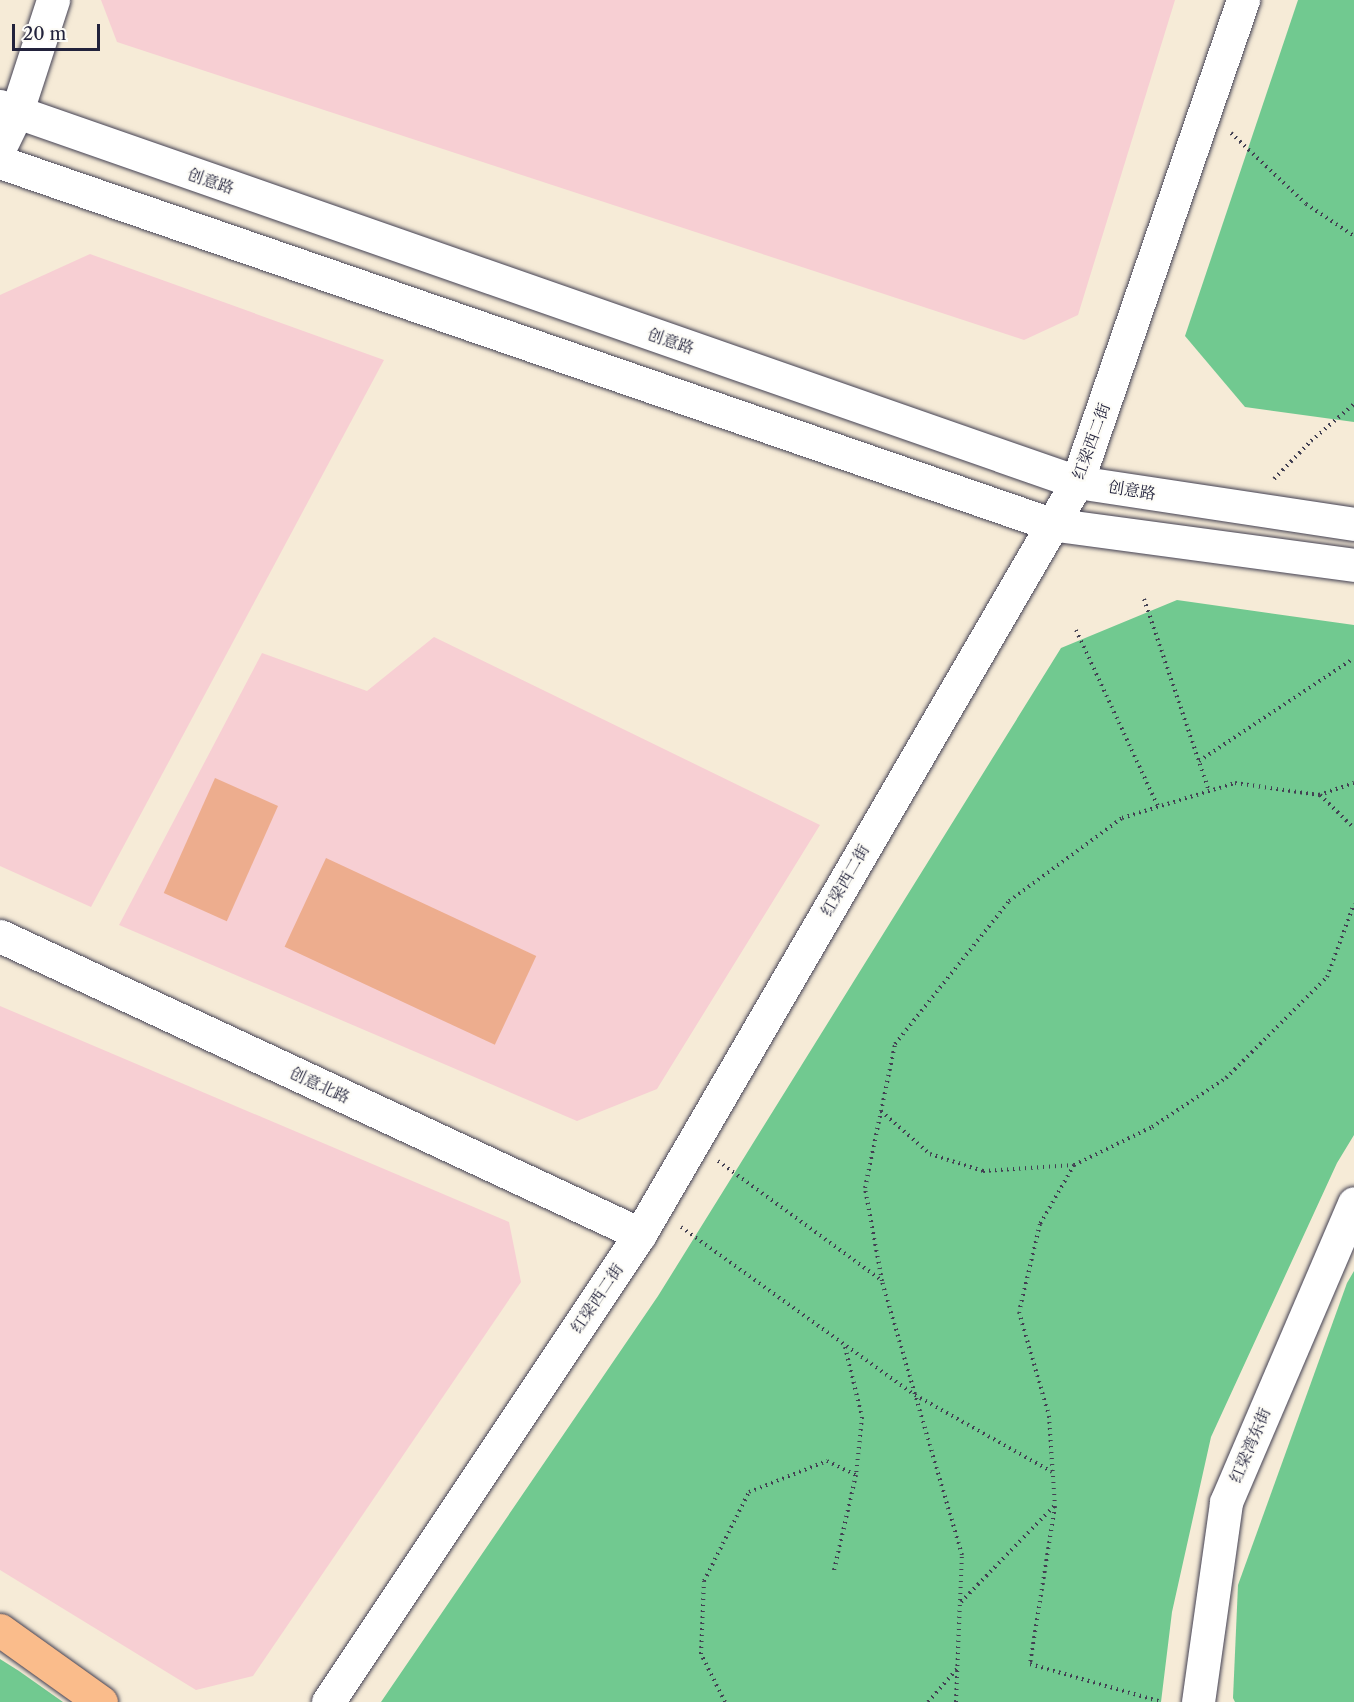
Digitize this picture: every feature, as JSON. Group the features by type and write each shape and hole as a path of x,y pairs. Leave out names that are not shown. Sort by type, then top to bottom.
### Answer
{"main road":[{"path":"0,1630 101,1702"}],"street":[{"path":"0,147 8,110 53,0"},
{"name":"红梁西二街","path":"328,1702 647,1221 1077,482 1243,0"},
{"name":"创意路","path":"8,110 1077,482 1354,524"},
{"path":"0,162 1051,524 1354,565"},
{"name":"创意北路","path":"0,936 647,1221"},
{"name":"红梁湾东街","path":"1198,1702 1226,1502 1354,1203"}],"path":[{"path":"1205,110 1306,204 1354,236"},
{"path":"1246,508 1311,441 1354,404"},
{"path":"1144,599 1209,791"},
{"path":"1076,630 1158,807"},
{"path":"1199,761 1354,658"},
{"path":"956,1702 962,1555 882,1281 865,1188 896,1044 1009,901 1122,818 1234,783 1319,795 1354,783"},
{"path":"1319,795 1354,828"},
{"path":"881,1111 930,1154 983,1171 1074,1165 1152,1128 1226,1078 1327,977 1354,904"},
{"path":"693,1143 882,1281"},
{"path":"1074,1165 1040,1224 1019,1312 1049,1416 1054,1506 1030,1664 1162,1702"},
{"path":"647,1221 844,1345 915,1395 1052,1473"},
{"path":"834,1570 856,1475 862,1417 844,1345"},
{"path":"725,1702 701,1654 704,1581 748,1492 827,1461 856,1475"},
{"path":"960,1603 1054,1506"},
{"path":"928,1702 957,1668"}],"shaded area":[{"path":"101,0 1175,0 1078,315 1024,340 117,42"},
{"path":"90,254 384,360 91,907 0,866 0,295"},
{"path":"434,637 820,825 657,1089 577,1121 119,925 262,653 367,691"},
{"path":"0,1006 509,1222 521,1282 253,1676 196,1690 0,1570"}],"green space":[{"path":"1298,0 1354,0 1354,422 1245,407 1185,336"},
{"path":"1177,600 1354,625 1354,1135 1337,1163 1211,1437 1172,1612 1161,1702 381,1702 658,1296 1061,648"},
{"path":"1354,1271 1354,1702 1235,1702 1233,1698 1238,1585 1347,1283"},
{"path":"0,1659 19,1671 63,1702 0,1702"}],"building":[{"path":"215,778 278,806 227,921 164,893"},
{"path":"326,858 536,956 495,1045 285,947"}]}
